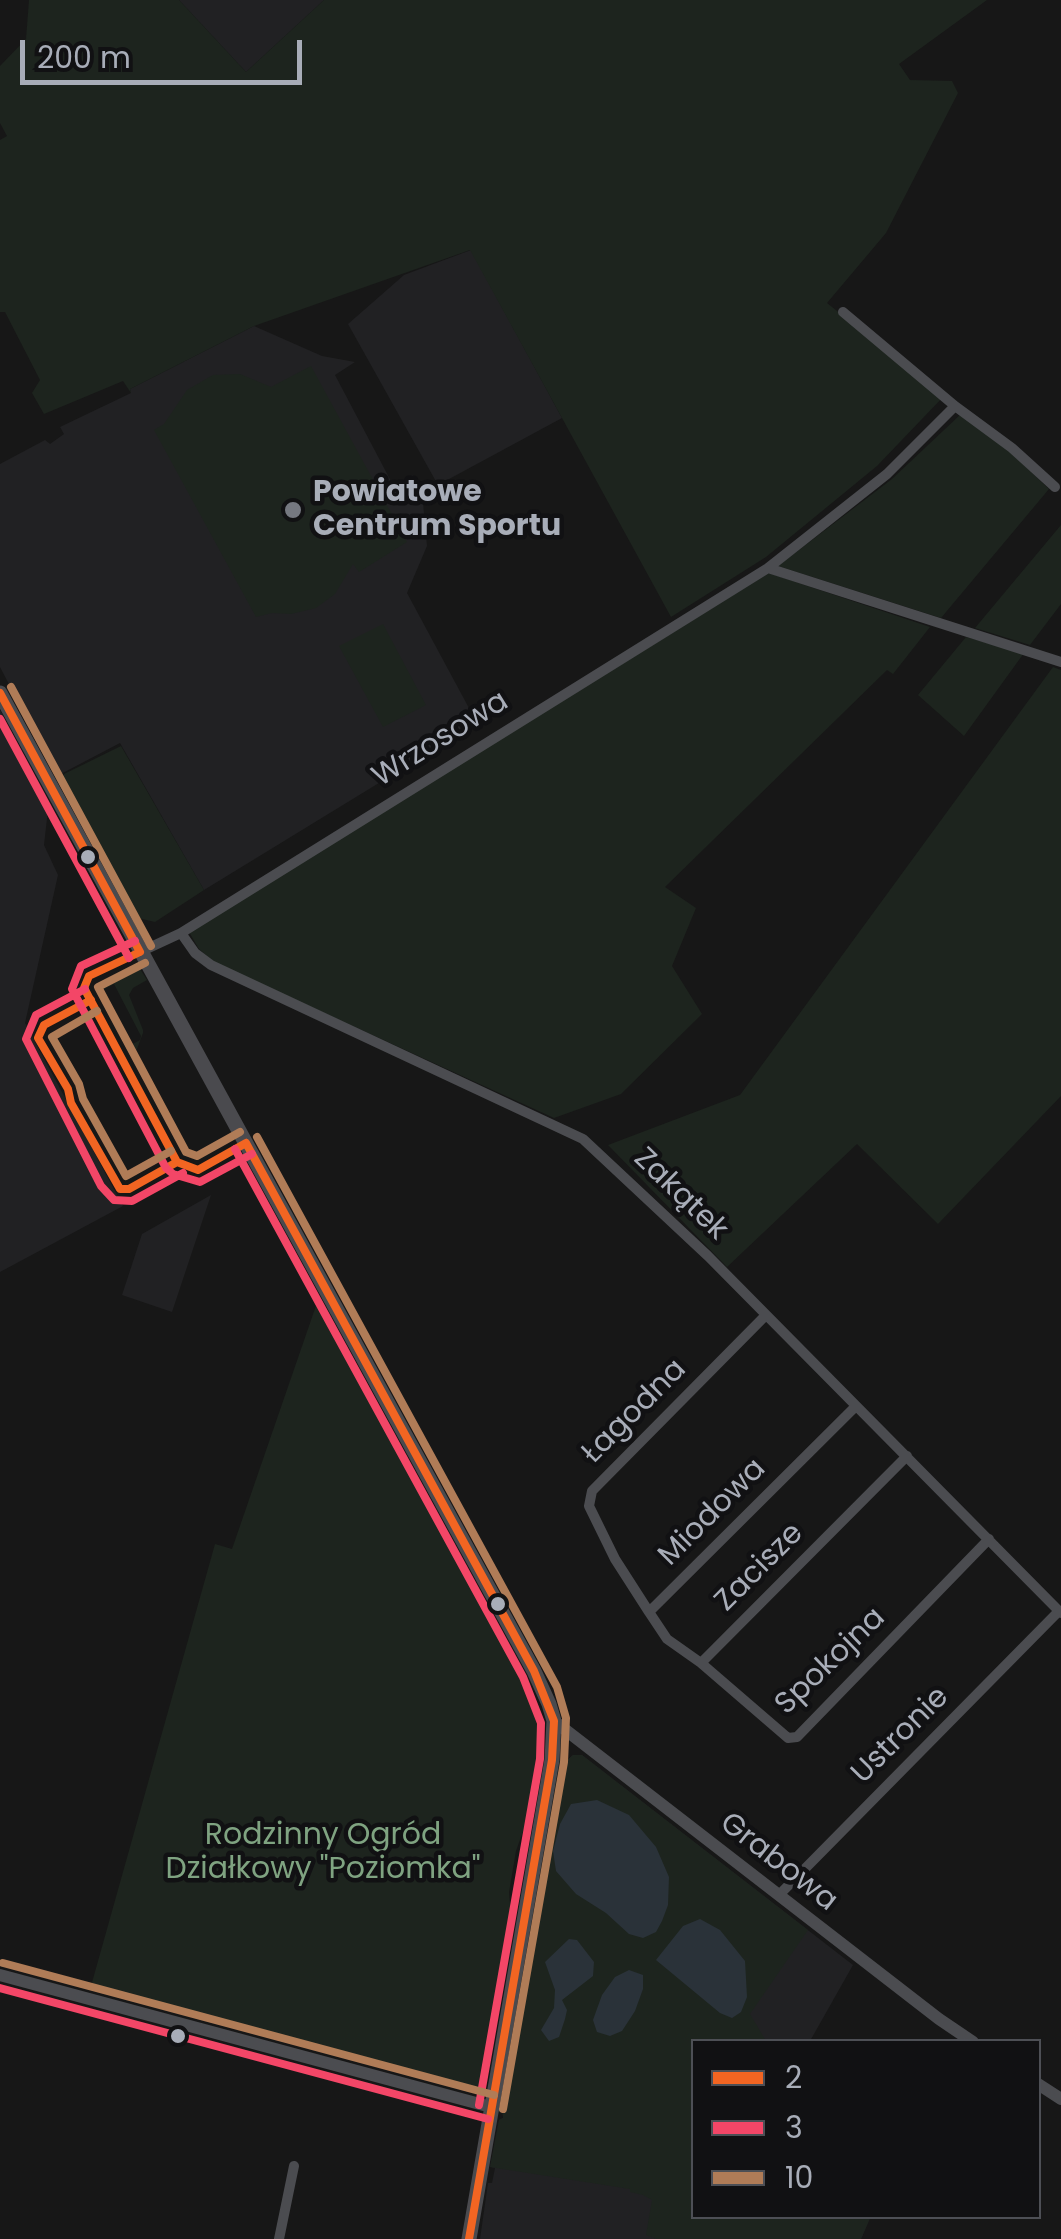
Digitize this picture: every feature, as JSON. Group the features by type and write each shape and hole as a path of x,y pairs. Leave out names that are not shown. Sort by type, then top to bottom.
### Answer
{"main road":[{"path":"0,694 540,1681 554,1722 552,1760 468,2239"}],"street":[{"path":"844,312 1055,487"},
{"name":"Wrzosowa","path":"140,952 182,933 768,568 887,474 956,406"},
{"path":"768,568 1061,662"},
{"name":"Zakątek","path":"182,933 194,953 211,965 583,1139 650,1199 1060,1612"},
{"name":"Łagodna","path":"615,1559 589,1506 592,1491 766,1316"},
{"name":"Miodowa","path":"615,1559 649,1612 856,1406"},
{"name":"Zacisze","path":"702,1663 907,1456"},
{"name":"Spokojna","path":"702,1663 788,1738 798,1737 989,1539"},
{"path":"649,1612 667,1639 702,1663"},
{"name":"Ustronie","path":"779,1895 1060,1612"},
{"name":"Grabowa","path":"554,1722 968,2039"},
{"path":"0,1975 491,2107"},
{"path":"279,2239 294,2166"}],"shaded area":[{"path":"179,0 324,0 246,72"},
{"path":"471,250 562,418 438,485 348,324 404,275"},
{"path":"254,326 322,356 355,362 335,375 393,485 413,475 422,492 427,546 407,593 477,723 204,890 120,743 57,776 0,667 0,464 45,440 50,444 64,434 60,427"},
{"path":"0,710 49,801 44,845 58,875 25,1023 123,1206 0,1272"},
{"path":"211,1195 172,1312 122,1295 142,1234"},
{"path":"573,1755 582,1755 853,1965 811,2039 691,2039 691,2219 870,2219 861,2239 480,2239 561,1766"},
{"path":"597,1800 629,1815 656,1847 669,1877 668,1905 662,1921 656,1932 643,1938 629,1934 576,1894 556,1871 553,1851 560,1824 571,1804"},
{"path":"700,1919 720,1930 745,1961 747,1997 741,2012 732,2018 720,2013 656,1960 683,1926"},
{"path":"569,1939 577,1940 594,1962 593,1976 562,2000 567,2010 565,2019 559,2037 549,2041 541,2030 554,2008 555,1990 545,1962"},
{"path":"629,1970 643,1975 643,1989 635,2011 622,2031 610,2036 597,2032 593,2020 602,1995 615,1977"}],"green space":[{"path":"29,0 179,0 246,72 324,0 987,0 899,64 910,80 952,81 958,93 886,233 827,303 944,396 877,466 766,557 671,617 470,250 254,326 130,389 131,393 123,381 44,414 32,393 40,380 5,312 0,312 0,140 7,136 0,123 0,66 26,39"},
{"name":"Powiatowe Centrum Sportu","path":"311,366 407,542 359,572 353,564 335,594 316,608 256,617 154,430 164,424 187,390 213,375 240,374 271,387"},
{"path":"961,414 1005,447 1049,489 941,618 778,566 892,479"},
{"path":"1061,525 1061,604 1030,645 975,628"},
{"path":"769,573 930,627 893,674 887,670 665,887 696,908 672,966 702,1014 621,1094 554,1118 215,963 199,949 189,932"},
{"path":"383,624 426,705 383,727 339,646"},
{"path":"966,637 1024,653 964,736 918,695"},
{"path":"1053,667 1061,670 1061,1096 938,1224 857,1144 727,1267 608,1145 740,1095"},
{"path":"121,746 204,890 155,922 138,918 63,778 64,774"},
{"path":"130,966 140,969 147,980 129,995 143,1030 137,1049 132,1055 127,1047 141,1036 114,984 102,990 98,984"},
{"name":"Rodzinny Ogród Działkowy \"Poziomka\"","path":"319,1297 538,1713 538,1762 527,1820 516,1851 509,1892 511,1917 483,2082 471,2091 91,1986 215,1544 232,1549"},
{"path":"573,1755 582,1755 808,1930 750,2014 765,2039 691,2039 691,2219 870,2219 861,2239 657,2239 646,2235 652,2200 630,2189 490,2167 499,2120 503,2118 502,2104 561,1766"}],"transit line":[{"name":"10","path":"11,687 151,946"},
{"name":"2","path":"0,693 140,952"},
{"name":"3","path":"0,719 129,958"},
{"name":"3","path":"135,941 81,966 72,989 166,1168 200,1182 252,1154"},
{"name":"2","path":"140,952 89,976 84,988 177,1162 198,1170 246,1143"},
{"name":"10","path":"145,963 98,987 186,1152 197,1156 240,1132"},
{"name":"3","path":"85,989 36,1015 26,1039 101,1186 114,1200 132,1201 183,1173"},
{"name":"2","path":"91,1000 44,1025 38,1038 68,1089 71,1103 120,1189 129,1189 177,1162"},
{"name":"10","path":"97,1011 52,1037 79,1084 83,1099 126,1176 171,1151"},
{"name":"10","path":"257,1137 557,1687 566,1718 564,1762 503,2109"},
{"name":"2","path":"246,1143 534,1671 554,1721 552,1760 469,2239"},
{"name":"3","path":"235,1149 523,1677 541,1723 540,1759 479,2105"},
{"name":"10","path":"3,1963 494,2095"},
{"name":"3","path":"0,1988 488,2119"}],"place":[{"name":"Powiatowe Centrum Sportu","path":"293,510"}]}
